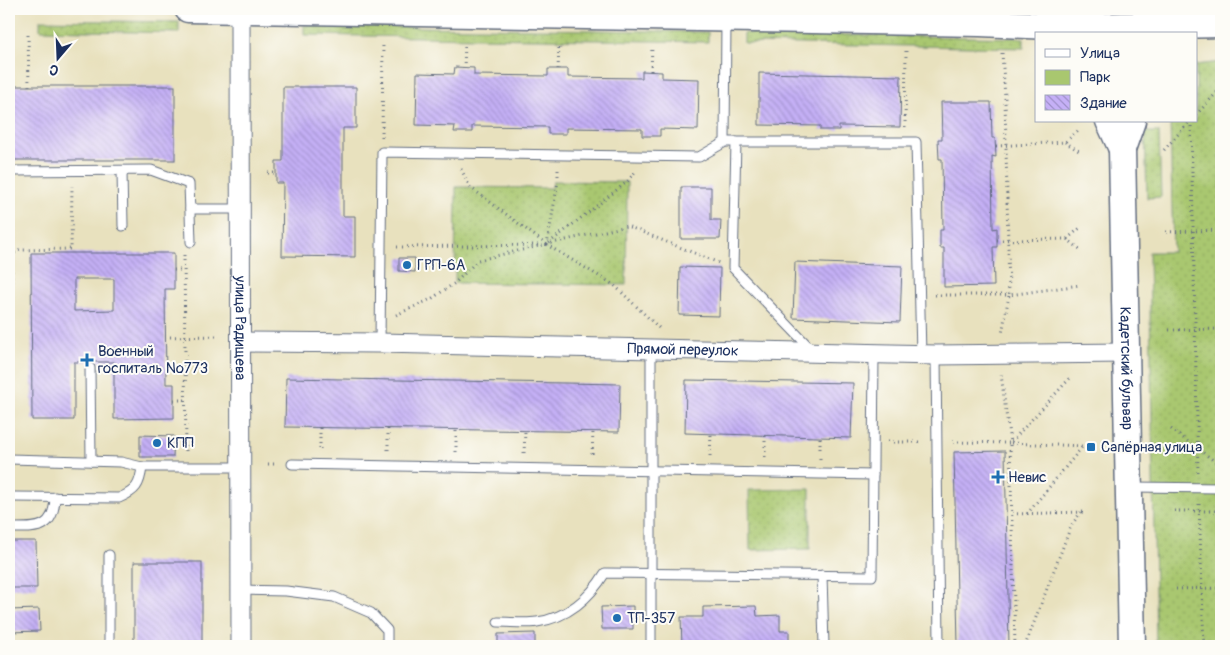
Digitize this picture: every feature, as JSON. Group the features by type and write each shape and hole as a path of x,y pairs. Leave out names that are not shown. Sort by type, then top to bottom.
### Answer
{"street":[{"path":"188,9 616,12 726,19 765,14 980,20 1074,26 1221,24"},
{"name":"улица Радищева","path":"240,10 241,646"},
{"name":"Кадетский бульвар","path":"1109,122 1122,149"},
{"name":"Кадетский бульвар","path":"1132,122 1122,149 1132,646"},
{"name":"Прямой переулок","path":"241,342 380,342 651,350 928,355 1126,353"}],"lane":[{"path":"725,142 726,19"},
{"path":"380,342 382,152 699,157 725,142 916,142 928,355 938,646"},
{"path":"736,142 733,268 815,353"},
{"path":"9,170 151,170 189,184 191,242"},
{"path":"122,170 123,226"},
{"path":"190,209 241,208"},
{"path":"651,350 651,646"},
{"path":"498,622 537,622 557,617 576,607 589,596 605,573 872,576 874,354"},
{"path":"90,368 91,462"},
{"path":"9,459 121,462 142,467 241,467"},
{"path":"292,464 873,475"},
{"path":"14,497 119,498 136,488 141,480 142,467"},
{"path":"1129,487 1221,488"},
{"path":"9,528 37,528 45,524 52,517 55,508 55,497"},
{"path":"109,555 109,646"},
{"path":"822,575 824,646"},
{"path":"241,590 286,591 334,597 371,613 387,630 387,646"}],"path":[{"path":"28,35 29,86"},
{"path":"382,152 383,43"},
{"path":"464,68 465,44"},
{"path":"558,69 559,46"},
{"path":"651,71 652,47"},
{"path":"905,142 906,51"},
{"path":"1002,53 1009,295 1080,286"},
{"path":"1198,113 1221,88"},
{"path":"1164,150 1189,122"},
{"path":"1190,122 1198,487 1204,646"},
{"path":"1065,142 1079,130"},
{"path":"996,146 1065,142 1079,151"},
{"path":"453,153 470,187 547,245 614,285 683,350"},
{"path":"547,245 558,181 558,155"},
{"path":"381,247 547,245 627,182 648,156"},
{"path":"9,392 12,260 14,253 19,250 71,249 72,171"},
{"path":"268,173 276,173"},
{"path":"380,319 400,314 430,299 456,283 478,260 627,226 733,268"},
{"path":"1067,239 1080,228"},
{"path":"1166,232 1221,230"},
{"path":"997,240 1067,239 1080,249"},
{"path":"186,467 184,252 191,242"},
{"path":"174,270 184,270"},
{"path":"1168,330 1221,329"},
{"path":"165,337 218,336"},
{"path":"1015,646 1010,443 1075,372"},
{"path":"174,400 185,400"},
{"path":"319,464 320,427"},
{"path":"388,428 388,466"},
{"path":"1171,429 1221,466"},
{"path":"456,430 456,467"},
{"path":"523,468 525,431"},
{"path":"592,470 593,432"},
{"path":"710,472 711,434"},
{"path":"764,473 765,436"},
{"path":"1010,443 1083,446 1027,514"},
{"path":"1174,511 1221,511"},
{"path":"1012,514 1083,512 1072,526 1025,646"},
{"path":"1176,589 1221,588"}],"green space":[{"path":"40,20 179,22 179,33 40,30"},
{"path":"304,25 708,32 708,42 304,35"},
{"path":"744,33 1024,38 1024,48 744,43"},
{"path":"1221,62 1221,646 1156,646 1149,252 1173,252 1170,122 1198,122 1198,65"},
{"path":"1145,132 1159,132 1161,197 1147,198"},
{"path":"553,181 627,182 626,285 455,283 456,187 552,188"},
{"path":"810,489 810,549 750,550 749,490"}],"building":[{"path":"455,67 474,68 474,75 548,76 548,69 568,69 568,77 642,78 642,71 662,72 662,78 699,79 698,130 660,129 660,136 642,136 642,129 566,128 566,134 548,134 548,127 472,126 472,132 454,132 455,126 416,125 417,73 454,74"},
{"path":"759,73 901,76 900,127 839,126 839,130 820,130 820,126 759,125"},
{"path":"9,86 175,86 175,160 9,160"},
{"path":"283,87 356,87 356,128 343,128 343,216 355,216 355,257 282,256 283,183 276,183 276,161 283,161"},
{"path":"941,102 991,102 992,138 995,138 996,157 992,156 993,229 997,228 997,247 993,247 994,286 944,287 944,248 940,248 940,230 943,230 942,159 939,159 938,139 942,139"},
{"path":"681,187 711,187 711,220 721,220 720,239 681,239"},
{"path":"31,253 174,253 174,289 165,289 166,384 174,384 174,418 114,419 114,362 74,362 74,420 32,420","holes":["74,279 114,279 114,310 74,311"]},
{"name":"ГРП-6А","path":"399,258 415,258 415,272 399,271"},
{"path":"795,262 902,266 900,322 793,318"},
{"path":"680,267 720,268 719,316 679,315"},
{"path":"286,378 620,384 619,432 285,427"},
{"path":"686,380 853,383 851,438 685,433"},
{"name":"КПП","path":"140,435 174,436 173,457 140,457"},
{"path":"1005,451 1009,646 958,646 954,452"},
{"path":"9,541 36,541 37,588 9,588"},
{"path":"134,562 202,562 202,646 134,646"},
{"name":"ТП-357","path":"633,606 633,629 602,629 601,607"},
{"path":"756,606 757,616 780,615 780,631 789,631 789,646 682,646 681,617 703,617 703,607"},
{"path":"39,609 40,631 9,632 9,610"},
{"path":"535,633 535,646 498,646 498,634"}],"place":[{"name":"ГРП-6А","path":"407,265"},
{"name":"Военный госпиталь №773","path":"87,360"},
{"name":"КПП","path":"157,443"},
{"name":"Сапёрная улица","path":"1091,447"},
{"name":"Невис","path":"998,477"},
{"name":"ТП-357","path":"617,618"}]}
